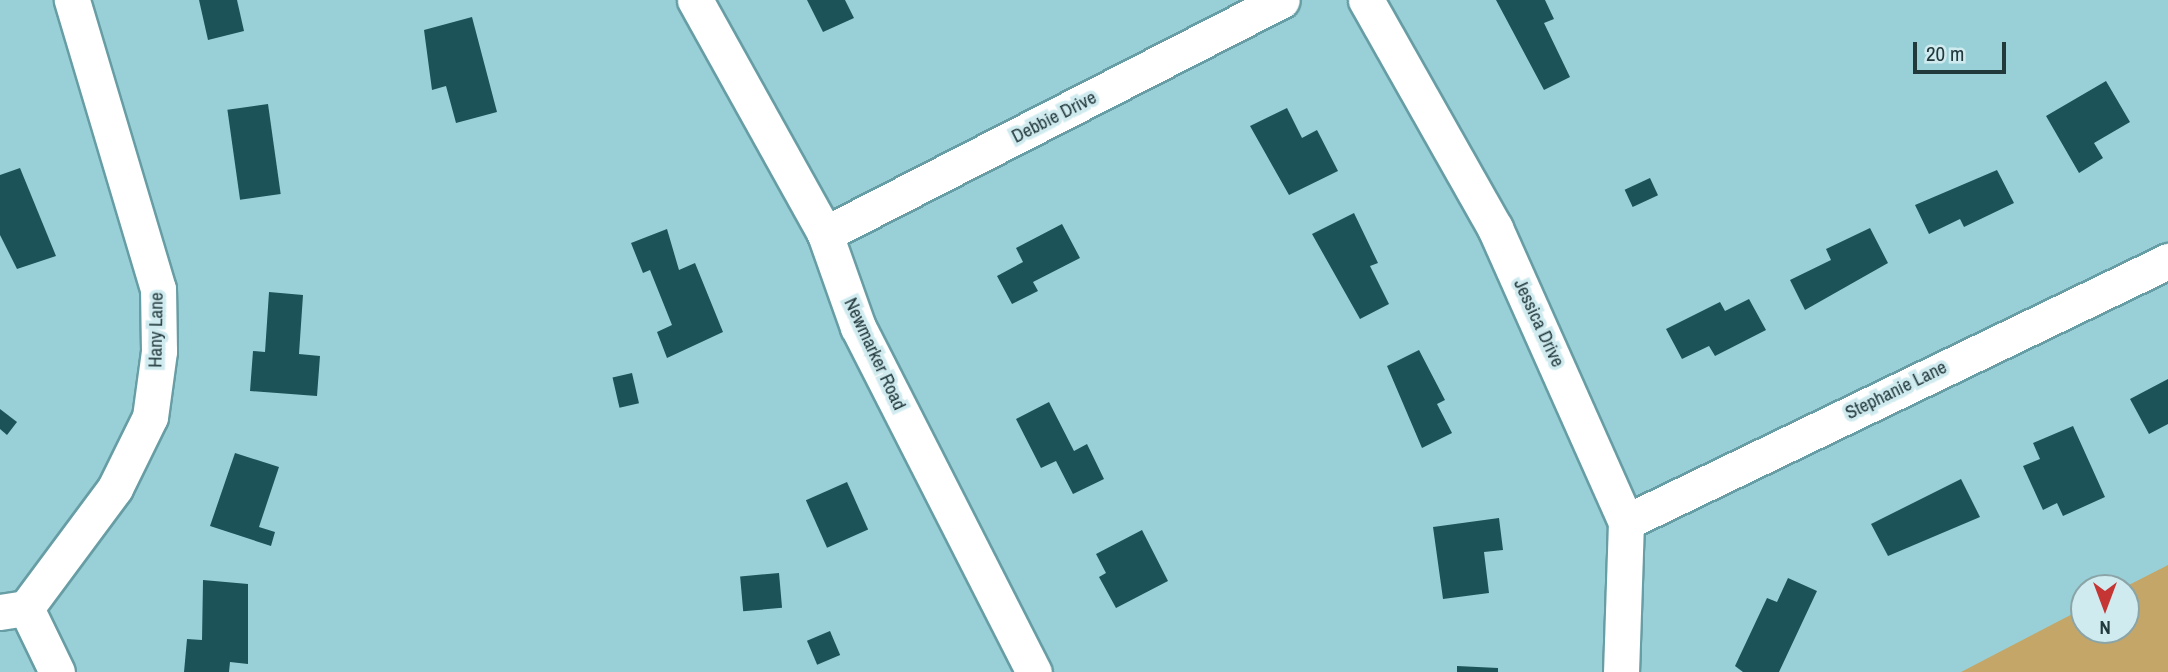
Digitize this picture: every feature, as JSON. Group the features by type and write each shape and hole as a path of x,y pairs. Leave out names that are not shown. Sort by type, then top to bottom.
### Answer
{"street":[{"name":"Hany Lane","path":"13,610 116,488 150,416 159,351 158,289 72,0"},
{"name":"Newmarker Road","path":"695,0 825,234 858,327 1034,672"},
{"name":"Debbie Drive","path":"825,234 1282,0"},
{"name":"Jessica Drive","path":"1366,0 1495,228 1626,522 1621,672"},
{"name":"Stephanie Lane","path":"1626,522 2168,261"},
{"path":"13,610 57,672"}],"shaded area":[{"path":"2168,565 2168,672 1961,672 2070,615 2070,644 2140,644 2140,579"}],"building":[{"path":"199,0 237,0 244,31 208,40"},
{"path":"807,0 845,0 854,18 823,32"},
{"path":"1496,0 1545,0 1554,19 1544,23 1570,77 1544,90"},
{"path":"472,17 497,112 456,123 446,86 432,90 424,30"},
{"path":"2106,81 2130,122 2094,143 2103,158 2079,173 2046,116"},
{"path":"268,104 281,194 240,200 227,110"},
{"path":"1287,108 1302,138 1317,130 1338,171 1289,195 1250,126"},
{"path":"20,168 56,256 17,269 0,235 0,175"},
{"path":"1997,170 2014,203 1964,227 1960,219 1929,234 1915,205"},
{"path":"1650,178 1658,195 1633,207 1625,190"},
{"path":"1354,213 1378,263 1370,266 1389,304 1360,319 1312,234"},
{"path":"1062,224 1080,258 1033,282 1038,291 1012,304 997,276 1023,262 1016,248"},
{"path":"1870,228 1888,263 1805,310 1790,280 1831,260 1826,249"},
{"path":"667,229 679,270 695,263 723,332 667,358 657,332 672,325 650,270 643,273 631,243"},
{"path":"269,292 303,295 299,354 320,356 317,396 250,391 253,351 265,352"},
{"path":"1749,299 1766,330 1715,356 1709,346 1682,359 1666,329 1720,302 1725,311"},
{"path":"1419,350 1445,400 1437,404 1452,433 1422,448 1387,366"},
{"path":"632,373 639,403 619,408 613,377"},
{"path":"2168,379 2168,424 2149,434 2130,399"},
{"path":"1049,402 1074,451 1087,444 1104,479 1073,494 1056,461 1041,468 1016,419"},
{"path":"0,409 17,422 7,435 0,429"},
{"path":"2073,426 2105,497 2063,516 2057,503 2043,510 2023,466 2040,459 2033,443"},
{"path":"235,453 279,467 259,527 275,532 271,546 210,526"},
{"path":"1961,479 1980,517 1888,556 1871,524"},
{"path":"847,482 868,530 827,548 806,500"},
{"path":"1499,518 1503,550 1484,552 1489,593 1443,599 1433,527"},
{"path":"1142,530 1168,581 1116,608 1099,577 1106,573 1096,554"},
{"path":"779,573 782,608 743,611 740,576"},
{"path":"1788,578 1817,591 1779,672 1743,672 1735,666 1767,598 1777,602"},
{"path":"203,580 248,584 248,664 230,662 229,672 184,672 187,639 202,640"},
{"path":"830,631 840,655 817,665 807,641"},
{"path":"1457,666 1498,668 1498,672 1457,672"}]}
